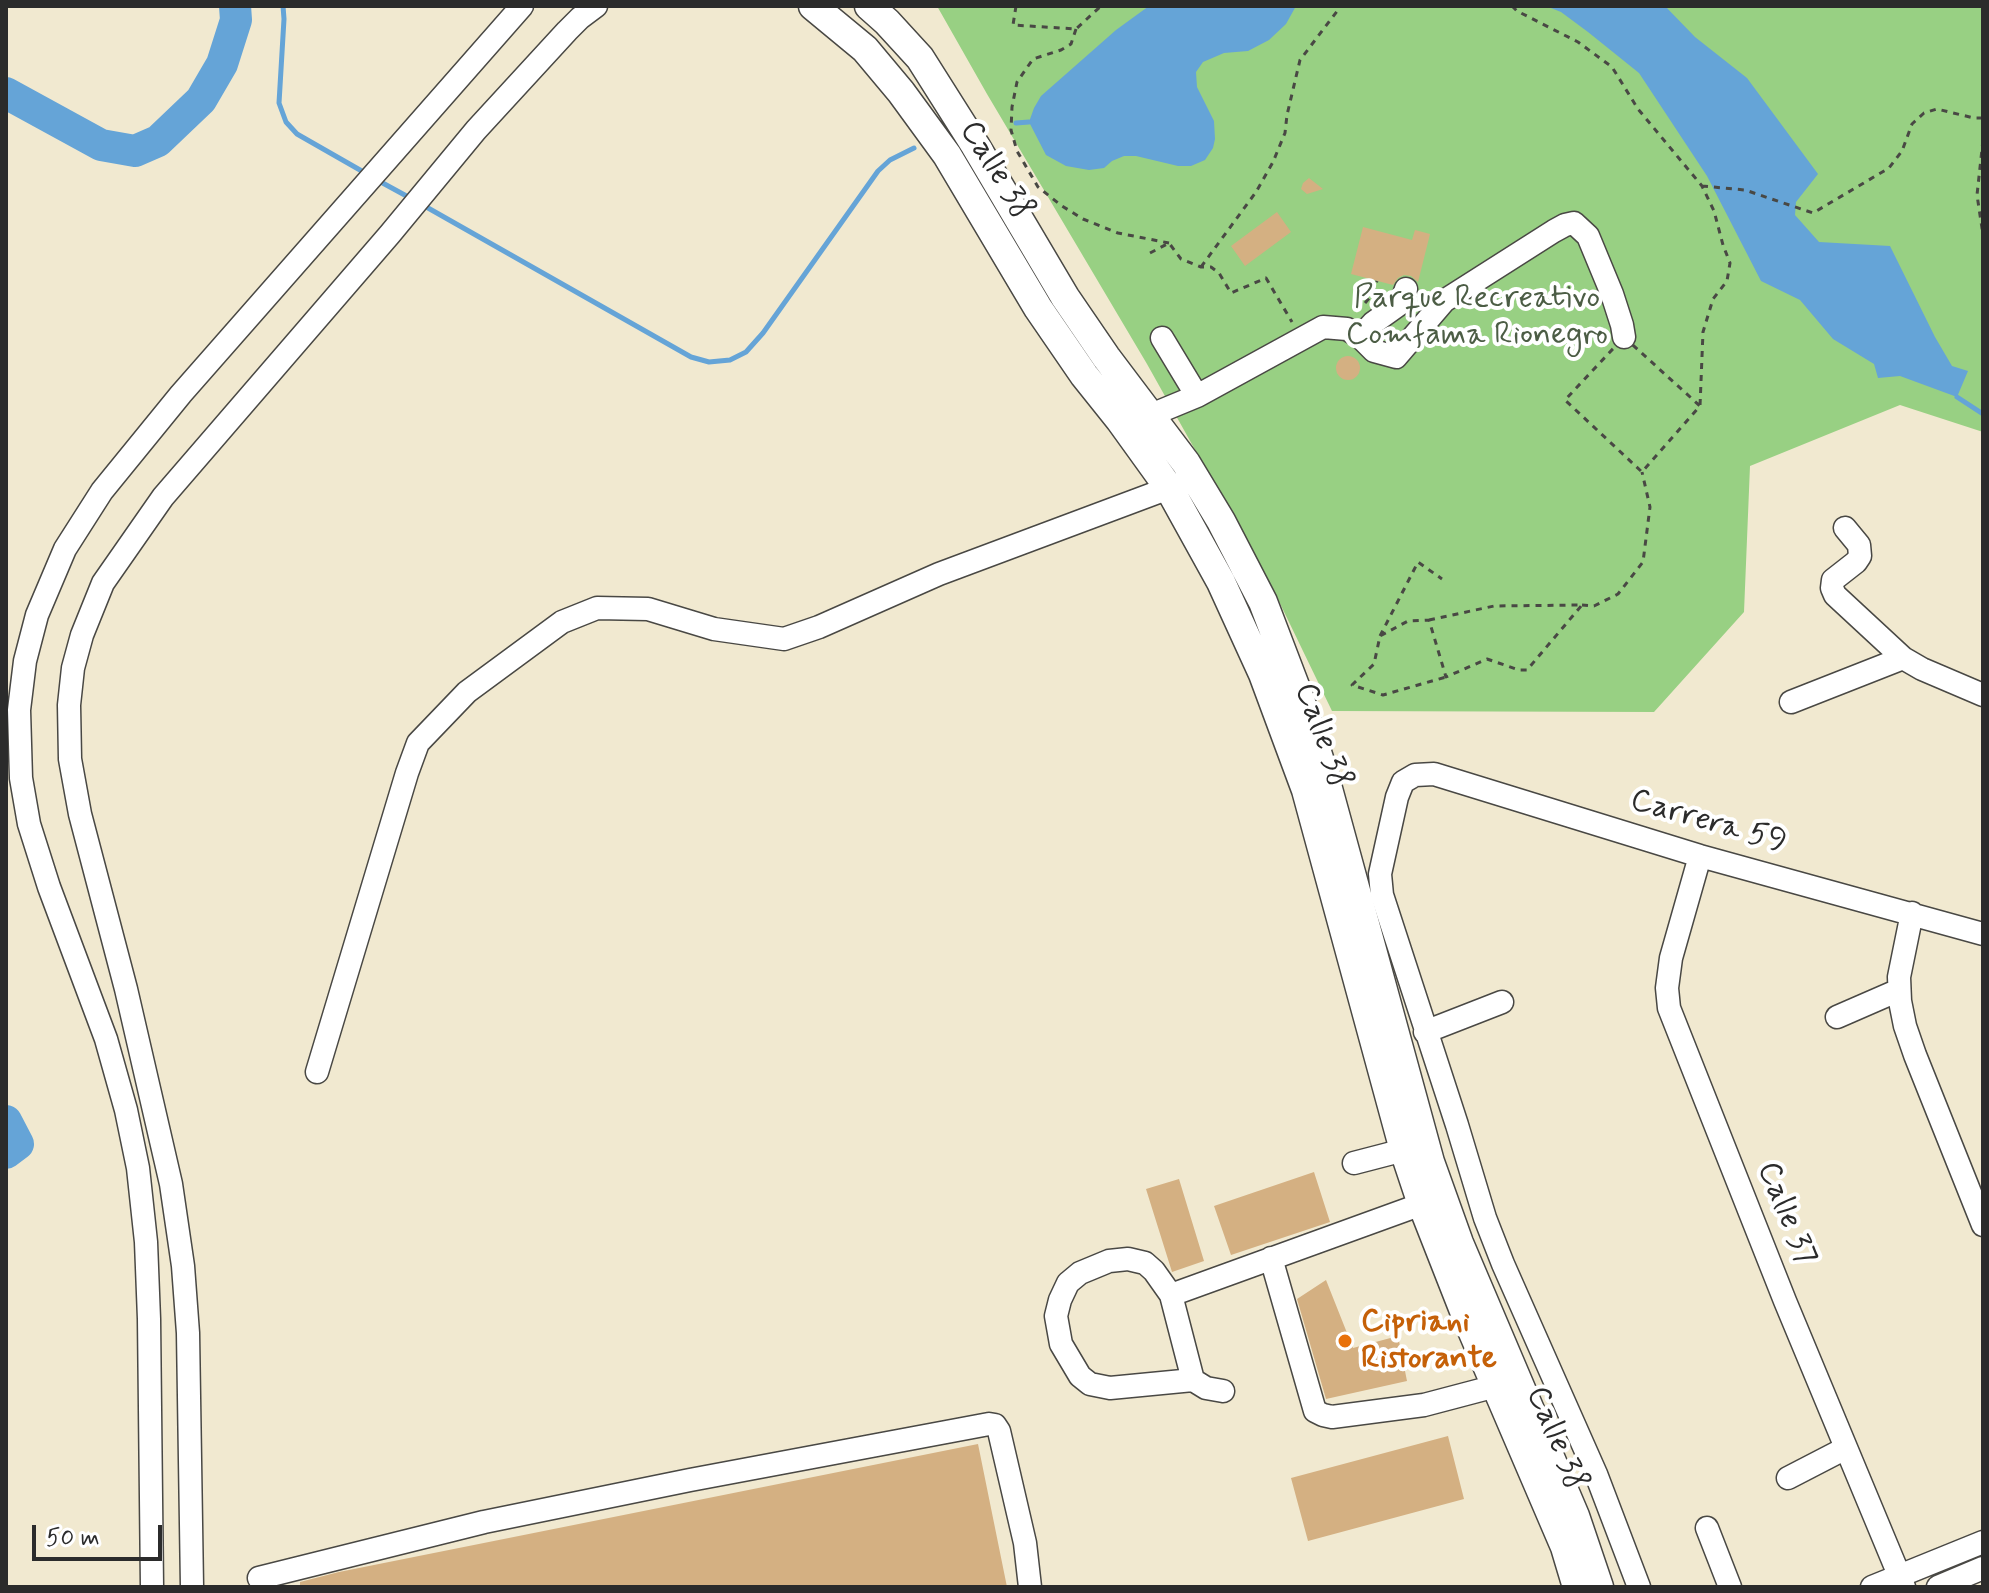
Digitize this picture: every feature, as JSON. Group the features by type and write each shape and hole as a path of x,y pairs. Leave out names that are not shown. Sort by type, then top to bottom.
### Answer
{"main road":[{"name":"Calle 38","path":"813,6 865,49 947,155 1038,308 1169,488 1221,582 1263,674 1306,790 1404,1150 1422,1204 1565,1547 1577,1587"},
{"name":"Calle 38","path":"869,6 920,58 1065,297 1186,463 1221,521 1268,616 1300,699 1324,774 1430,1162 1459,1243 1575,1516 1599,1587"}],"street":[{"path":"152,1587 149,1319 146,1242 138,1168 106,1039 49,887 29,824 21,778 19,710 25,661 37,615 65,549 102,491 181,394 522,6"},
{"path":"192,1587 188,1333 183,1266 171,1184 151,1096 80,814 70,759 69,705 73,668 82,635 103,583 163,497 476,130 567,31 596,6"},
{"path":"1151,415 1197,396 1323,327 1347,329 1374,351 1396,357 1444,301 1554,231 1574,223 1588,236 1612,294 1624,337"},
{"path":"1360,337 1373,323 1401,303 1406,289"},
{"path":"1162,338 1197,396"},
{"path":"317,1072 418,743 467,692 562,622 597,608 648,609 714,629 784,639 819,627 939,574 1169,488"},
{"path":"1845,528 1859,545 1860,556 1833,580 1835,595 1903,658 1983,695"},
{"path":"1791,702 1903,658"},
{"name":"Carrera 59","path":"1415,775 1434,774 1700,856 1983,934"},
{"name":"Calle 38","path":"1415,775 1403,782 1397,797 1380,874 1382,895 1485,1218 1596,1474 1639,1587"},
{"name":"Calle 37","path":"1700,856 1671,958 1667,988 1669,1008 1785,1301 1902,1581"},
{"path":"1912,913 1899,990 1905,1026 1983,1225"},
{"path":"1837,1017 1899,990"},
{"path":"1425,1032 1502,1002"},
{"path":"1354,1163 1404,1150"},
{"path":"1171,1295 1422,1204"},
{"path":"1271,1258 1315,1411 1332,1417 1424,1405 1496,1386"},
{"path":"1193,1380 1171,1295 1145,1263 1128,1259 1109,1261 1080,1273 1068,1283 1056,1316 1061,1344 1080,1376 1090,1384 1110,1388 1193,1380 1206,1388 1223,1391"},
{"path":"259,1578 484,1522 989,1424 995,1425 999,1431 1025,1543 1030,1587"},
{"path":"1788,1478 1846,1448"},
{"path":"1707,1528 1730,1587"},
{"path":"1872,1587 1902,1581 1983,1542"},
{"path":"1938,1587 1983,1568"}],"path":[{"path":"1016,6 1013,25 1076,29"},
{"path":"1101,6 1076,29 1071,44 1033,59 1017,82 1011,130 1017,151 1038,187 1083,219 1118,233 1169,243 1181,259 1201,267 1211,267 1219,273 1231,293 1266,278 1302,339"},
{"path":"1201,267 1256,192 1273,162 1285,133 1300,60 1341,6"},
{"path":"1512,6 1578,42 1612,67 1638,109 1702,186 1714,211 1730,263 1727,281 1713,299 1703,332 1700,406 1642,472"},
{"path":"1702,186 1745,190 1813,213 1889,168 1902,151 1912,124 1924,113 1937,109 1983,118"},
{"path":"1983,140 1977,195 1983,235"},
{"path":"1150,253 1169,243"},
{"path":"1380,636 1408,621 1429,620 1494,606 1594,606 1618,594 1643,562 1650,507 1642,472 1565,400 1624,337 1700,406"},
{"path":"1442,579 1418,562 1380,636 1374,664 1352,685 1383,695 1446,677 1487,659 1527,670 1582,605"},
{"path":"1429,620 1446,677"}],"green space":[{"name":"Parque Recreativo Comfama Rionegro","path":"937,6 1983,6 1983,432 1900,405 1750,466 1744,612 1654,712 1332,711 1273,589 1147,364"}],"water":[{"path":"1149,6 1296,6 1286,24 1269,40 1248,51 1224,53 1203,62 1196,72 1197,87 1214,121 1213,148 1205,160 1191,166 1178,166 1124,156 1104,168 1089,170 1066,166 1046,155 1029,122 1041,96 1116,30"},
{"path":"1546,6 1665,6 1695,37 1747,78 1818,174 1796,202 1795,215 1819,242 1890,246 1952,366 1968,371 1957,397 1900,376 1878,378 1874,364 1833,339 1800,300 1761,281 1707,176 1639,73 1561,12"}],"building":[{"path":"1309,178 1323,189 1307,194 1301,189"},
{"path":"1277,212 1291,232 1245,266 1231,246"},
{"path":"1363,227 1412,240 1415,230 1430,234 1418,282 1404,275 1393,285 1351,274"},
{"path":"1348,356 1356,360 1360,368 1356,376 1348,380 1340,376 1336,368 1340,360"},
{"path":"1314,1172 1330,1222 1231,1255 1214,1206"},
{"path":"1179,1179 1204,1261 1172,1272 1146,1189"},
{"path":"1326,1280 1353,1348 1398,1336 1407,1381 1326,1399 1297,1299"},
{"path":"1448,1436 1464,1499 1308,1541 1291,1478"},
{"path":"978,1444 1007,1587 300,1587 300,1582 339,1572"}],"waterway":[{"path":"6,93 101,145 135,151 158,141 201,100 222,64 236,20 235,6"},
{"path":"283,6 279,103 286,122 297,134 367,174"},
{"path":"1016,123 1029,122"},
{"path":"421,204 691,357 709,362 730,360 746,352 763,333 878,171 890,160 914,148"},
{"path":"379,181 412,199"},
{"path":"1957,397 1983,414"},
{"path":"6,1121 18,1144 6,1153"}],"place":[{"name":"Cipriani Ristorante","path":"1345,1341"}]}
